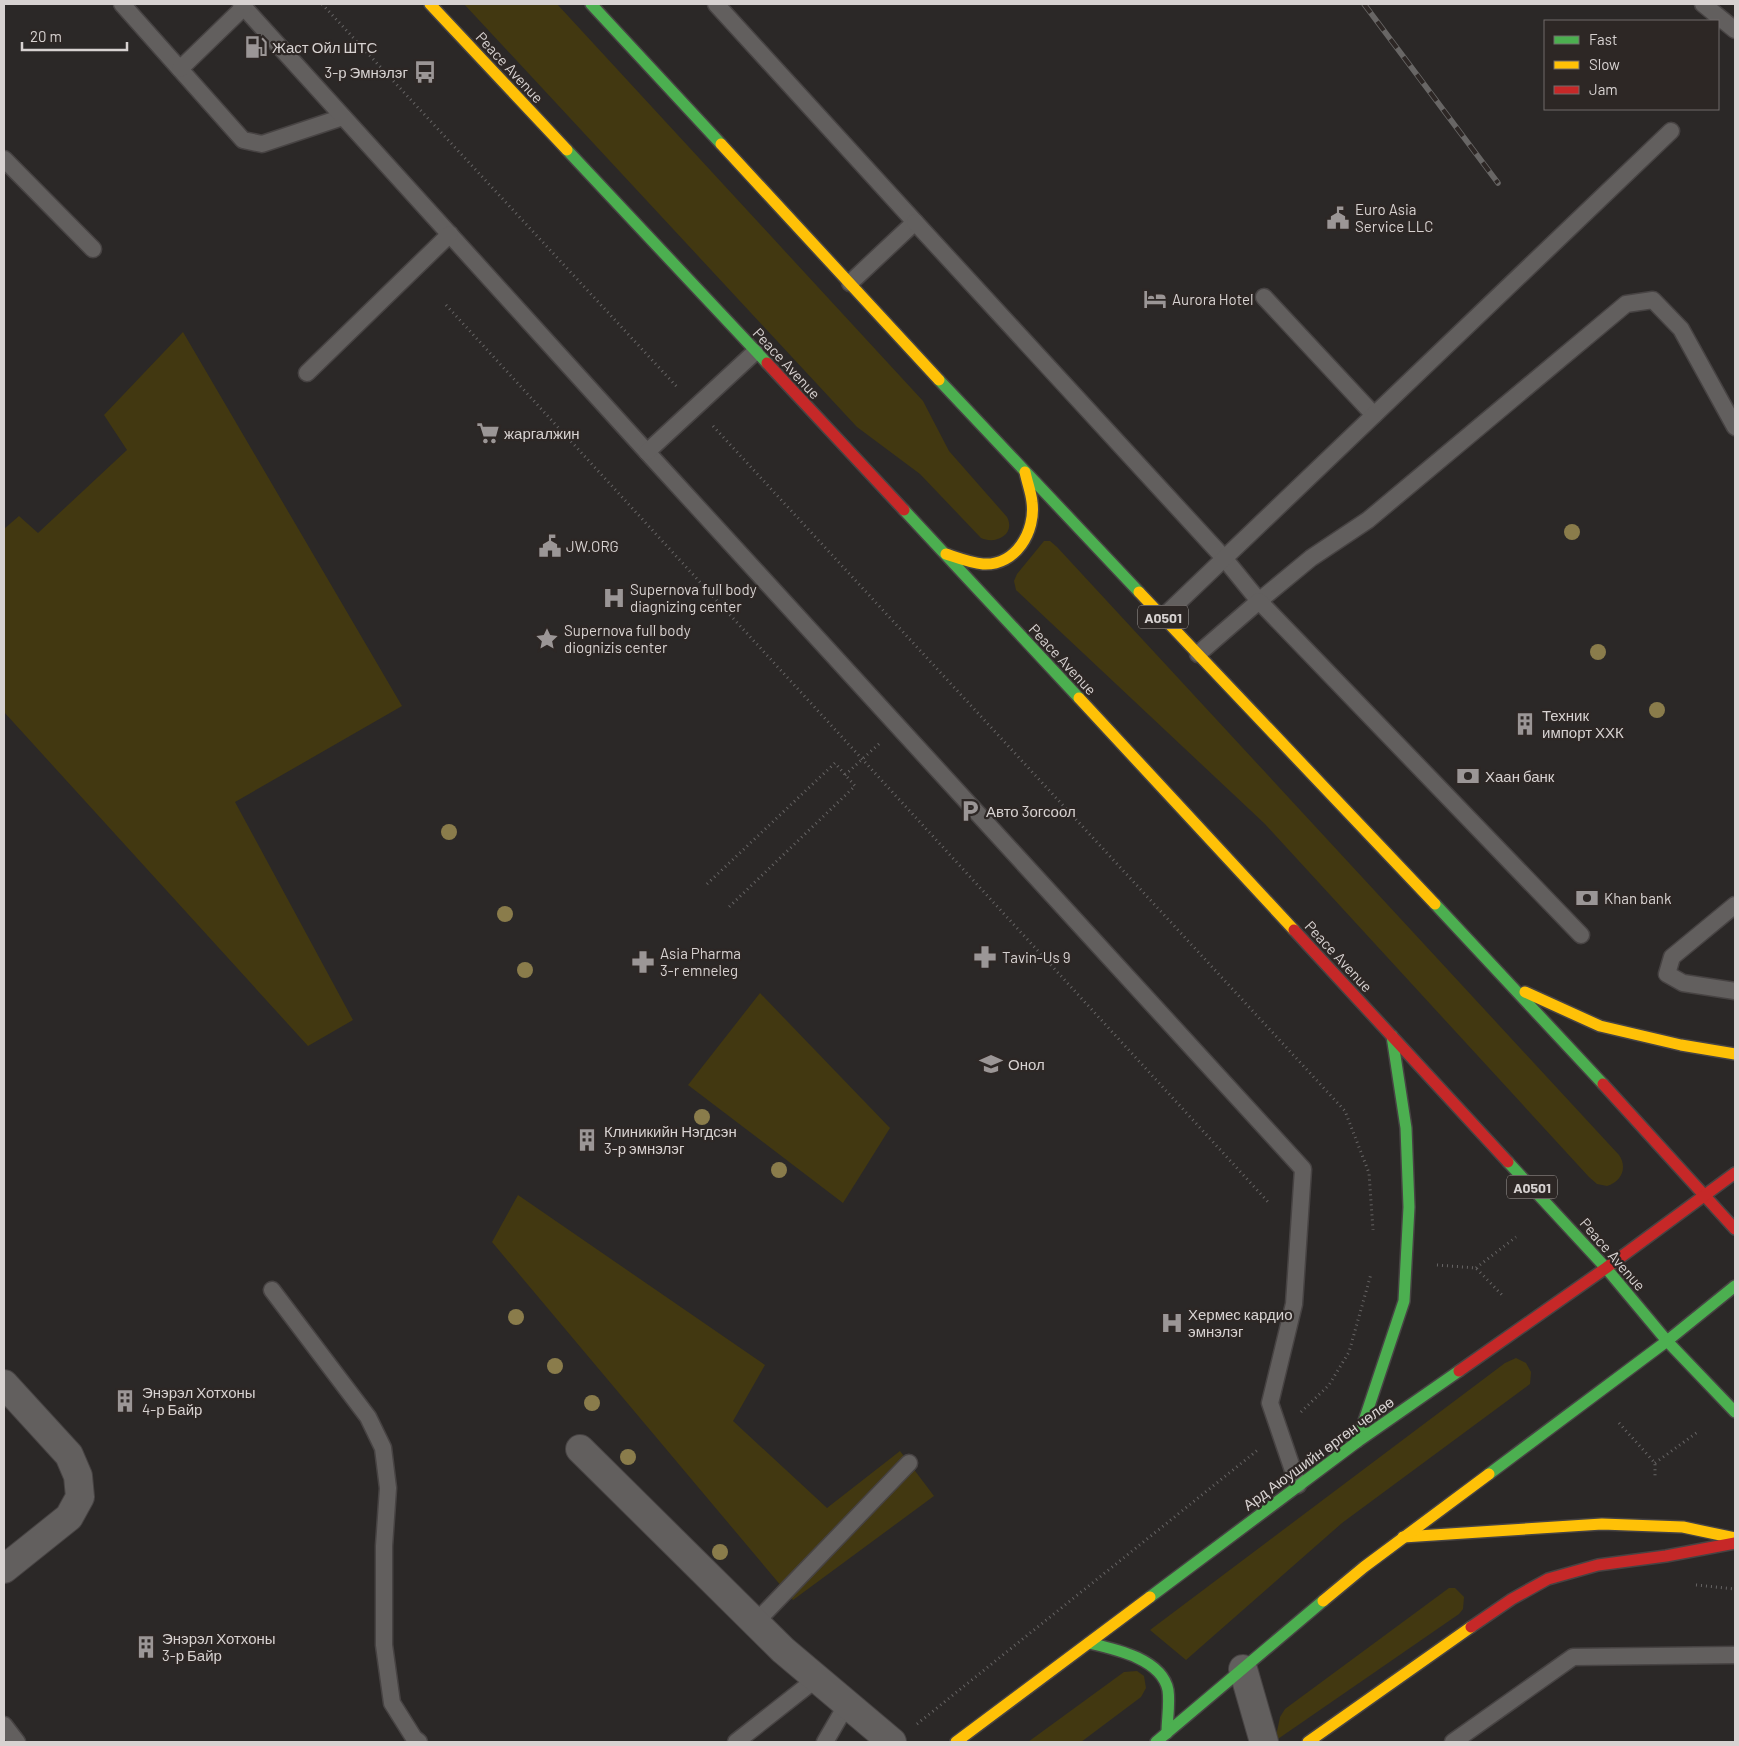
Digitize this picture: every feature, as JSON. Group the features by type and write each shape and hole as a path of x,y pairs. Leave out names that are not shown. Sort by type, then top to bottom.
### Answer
{"main road":[{"name":"Peace Avenue","path":"430,4 946,554 1606,1268 1667,1342 1735,1412"},
{"name":"A0501","path":"591,4 1025,472 1514,987 1735,1229"},
{"path":"946,554 987,564 1008,559 1021,547 1032,519 1032,503 1025,472"},
{"path":"1514,987 1600,1026 1681,1046 1735,1054"},
{"path":"1357,1442 1404,1301 1409,1197 1406,1128 1392,1036"},
{"name":"Ард Аюушийн өргөн чөлөө","path":"956,1742 1298,1485 1606,1268 1735,1173"},
{"path":"1156,1742 1364,1567 1667,1342 1735,1286"},
{"path":"1403,1537 1602,1524 1683,1527 1735,1538"},
{"path":"1308,1742 1512,1599 1548,1579 1598,1565 1666,1556 1735,1543"},
{"path":"1090,1643 1133,1654 1159,1673 1168,1688 1167,1733"}],"street":[{"path":"4,1384 69,1455 78,1476 80,1497 69,1517 4,1569"},
{"path":"580,1449 783,1650 847,1704 901,1736"},
{"path":"1243,1669 1264,1742"}],"lane":[{"path":"122,4 244,140 262,144 343,117"},
{"path":"716,4 1224,558 1259,601 1581,936"},
{"path":"1703,4 1735,30"},
{"path":"180,69 242,5 647,452 1303,1169 1294,1304 1270,1403 1298,1485"},
{"path":"1163,617 1671,131"},
{"path":"4,159 93,249"},
{"path":"850,283 914,222"},
{"path":"307,374 450,234"},
{"path":"1264,297 1374,415"},
{"path":"1198,654 1311,558 1368,520 1626,304 1653,300 1681,329 1735,427"},
{"path":"647,452 756,352"},
{"path":"1735,905 1672,957 1667,974 1683,983 1735,991"},
{"path":"272,1290 368,1417 383,1448 388,1488 384,1546 384,1645 392,1702 414,1738 419,1742"},
{"path":"756,1623 909,1463"},
{"path":"1453,1742 1573,1657 1735,1655"},
{"path":"736,1742 816,1679"},
{"path":"825,1742 847,1704"},
{"path":"4,1725 17,1742"}],"path":[{"path":"322,4 1345,1111 1369,1173 1373,1231"},
{"path":"446,305 1269,1203"},
{"path":"845,775 884,739"},
{"path":"707,884 835,763 855,786 729,907"},
{"path":"1476,1268 1516,1237"},
{"path":"1437,1265 1476,1268 1503,1296"},
{"path":"901,1736 1280,1432 1329,1384 1349,1352 1373,1269"},
{"path":"1619,1424 1655,1463 1655,1477"},
{"path":"1655,1463 1699,1431"},
{"path":"1688,1584 1735,1589"}],"shaded area":[{"path":"464,4 557,4 923,401 949,451 1007,517 1009,528 1007,533 993,540 981,538 920,474 857,427"},
{"path":"183,332 402,706 235,802 353,1020 308,1046 4,712 4,529 19,516 38,533 127,450 104,415"},
{"path":"1044,541 1050,541 1057,547 1619,1155 1622,1160 1623,1169 1622,1174 1616,1181 1607,1186 1597,1184 1589,1177 1265,824 1016,590 1014,581 1017,574"},
{"path":"760,993 890,1128 843,1203 688,1085"},
{"path":"518,1195 765,1365 733,1421 827,1508 900,1451 934,1496 793,1600 492,1242"},
{"path":"1516,1358 1526,1363 1531,1372 1530,1384 1342,1523 1186,1660 1150,1630 1505,1363"},
{"path":"1449,1588 1455,1588 1464,1597 1463,1609 1459,1614 1275,1741 1280,1717 1285,1709"},
{"path":"1137,1671 1144,1676 1146,1688 1141,1697 1081,1742 1028,1742 1124,1672"}],"railway":[{"path":"1364,4 1498,183"}],"traffic: fast":[{"path":"591,4 721,144"},
{"path":"567,150 767,363"},
{"path":"939,380 1139,592"},
{"path":"904,510 1079,698"},
{"path":"1435,904 1603,1084"},
{"path":"1357,1442 1404,1301 1409,1207 1406,1128 1392,1036"},
{"path":"1508,1162 1606,1268 1667,1341 1735,1412"},
{"path":"1489,1474 1667,1341 1735,1286"},
{"path":"1150,1597 1357,1442 1459,1371"},
{"path":"1156,1742 1323,1601"},
{"path":"1089,1643 1124,1652 1157,1670 1164,1679 1168,1690 1167,1733"}],"traffic: slow":[{"path":"430,4 567,150"},
{"path":"721,144 939,380"},
{"path":"946,554 983,564 995,563 1014,553 1027,535 1031,524 1031,498 1025,472"},
{"path":"1139,592 1435,904"},
{"path":"1079,698 1294,930"},
{"path":"1525,992 1600,1026 1681,1045 1735,1054"},
{"path":"1323,1601 1364,1567 1489,1474"},
{"path":"1403,1537 1602,1524 1683,1527 1735,1538"},
{"path":"956,1742 1150,1597"},
{"path":"1308,1742 1471,1627"}],"traffic: jam":[{"path":"767,363 904,510"},
{"path":"1294,930 1508,1162"},
{"path":"1603,1084 1735,1229"},
{"path":"1459,1371 1606,1268 1735,1173"},
{"path":"1471,1627 1512,1599 1548,1579 1598,1565 1666,1556 1735,1543"}],"place":[{"name":"Жаст Ойл ШТС","path":"256,47"},
{"name":"3-р Эмнэлэг","path":"425,72"},
{"name":"Euro Asia Service LLC","path":"1338,218"},
{"name":"Aurora Hotel","path":"1155,299"},
{"name":"жаргалжин","path":"488,433"},
{"name":"JW.ORG","path":"550,546"},
{"name":"Supernova full body diagnizing center","path":"614,598"},
{"name":"Supernova full body diognizis center","path":"547,639"},
{"name":"Техник импорт ХХК","path":"1525,724"},
{"name":"Хаан банк","path":"1468,776"},
{"name":"Авто 3огсоол","path":"970,811"},
{"name":"Khan bank","path":"1587,898"},
{"name":"Tavin-Us 9","path":"985,957"},
{"name":"Asia Pharma 3-r emneleg","path":"643,962"},
{"name":"Онол","path":"991,1064"},
{"name":"Клиникийн Нэгдсэн 3-р эмнэлэг","path":"587,1140"},
{"name":"Хермес кардио эмнэлэг","path":"1172,1323"},
{"name":"Энэрэл Хотхоны 4-р Байр","path":"125,1401"},
{"name":"Энэрэл Хотхоны 3-р Байр","path":"146,1647"}]}
